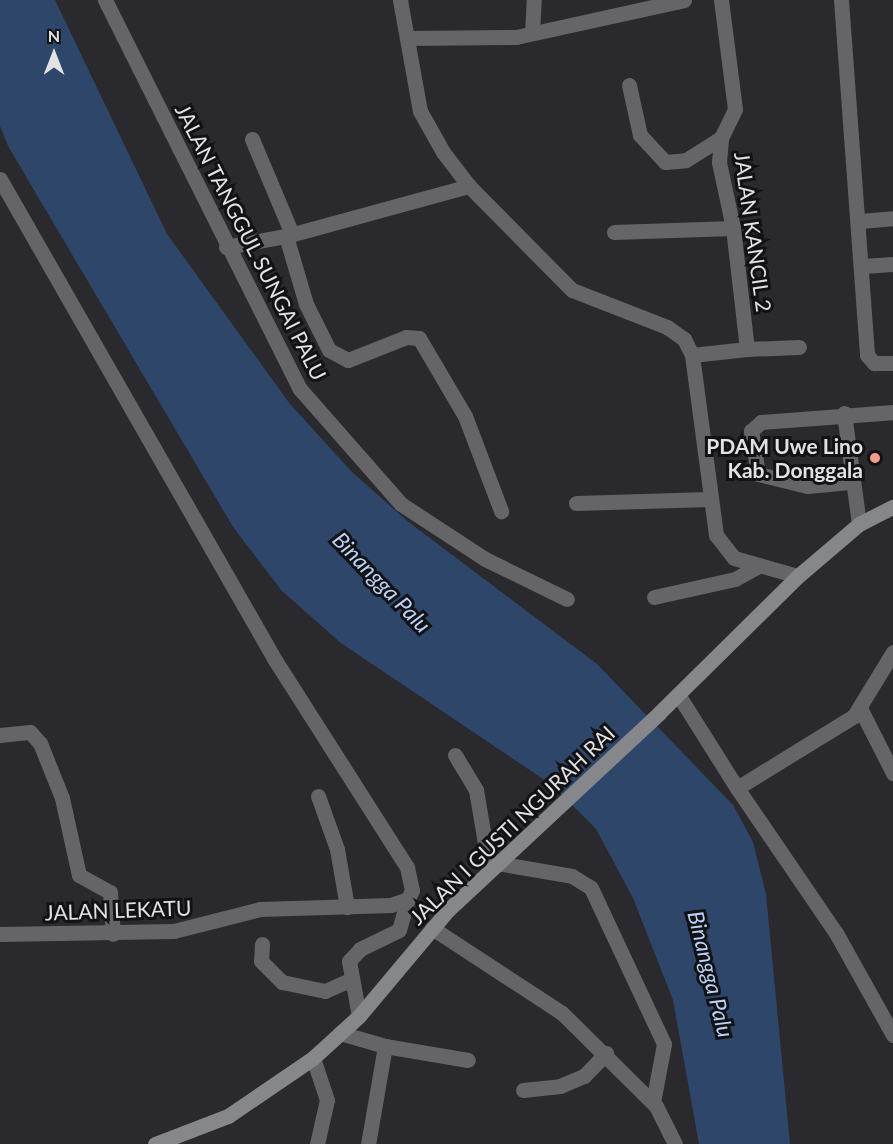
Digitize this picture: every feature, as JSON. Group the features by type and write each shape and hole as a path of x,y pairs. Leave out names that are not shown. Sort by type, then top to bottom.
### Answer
{"main road":[{"name":"JALAN I GUSTI NGURAH RAI","path":"155,1144 228,1116 313,1058 359,1016 447,910 679,696 798,576 859,524 893,507"}],"street":[{"name":"JALAN TANGGUL SUNGAI PALU","path":"105,0 226,247 300,389 401,504 485,559 567,599"},
{"path":"400,0 420,111 469,186 572,290 672,330 692,355 709,499 724,548 757,567 798,576"},
{"path":"532,33 534,0"},
{"path":"407,38 532,33 684,0"},
{"name":"JALAN KANCIL 2","path":"721,0 735,109 721,138 722,182 733,228 747,349"},
{"path":"841,0 860,221 867,355 887,364"},
{"path":"629,85 640,135 665,162 686,160 721,138"},
{"path":"252,139 289,235 306,304 329,350 348,360 406,337 419,338 465,416 501,511"},
{"path":"0,179 275,660 407,867 408,899 399,930 353,955 350,980 359,1016"},
{"path":"226,247 289,235 469,186"},
{"path":"860,221 893,218"},
{"path":"614,232 733,228"},
{"path":"863,266 893,264"},
{"path":"692,355 747,349 799,347"},
{"path":"850,482 807,486 758,474 750,435 762,422 844,413 893,412"},
{"path":"844,413 850,482 859,524"},
{"path":"576,503 709,499"},
{"path":"654,597 735,579 757,567"},
{"path":"737,788 861,710 893,652"},
{"path":"679,696 737,788 836,933 893,1035"},
{"path":"861,710 893,773"},
{"path":"0,735 30,732 40,743 62,798 79,875 110,892 113,934"},
{"path":"455,755 476,790 487,855 497,863 572,876 591,888 664,1044 653,1102"},
{"path":"318,796 337,849 347,907"},
{"name":"JALAN LEKATU","path":"0,934 113,934 197,929 260,909 347,907 408,899"},
{"path":"432,928 562,1012 653,1102 675,1144"},
{"path":"262,944 261,961 282,982 325,991 350,980"},
{"path":"340,1033 385,1046 468,1060"},
{"path":"368,1144 385,1046"},
{"path":"523,1090 560,1086 584,1076 606,1053"},
{"path":"313,1058 327,1100 317,1144"}],"water":[{"name":"Binangga Palu","path":"0,0 55,0 167,234 290,404 352,472 406,520 597,664 733,805 753,842 766,894 790,1144 699,1144 673,1000 633,898 596,829 552,785 341,643 282,591 233,527 8,146 0,126"}],"place":[{"name":"PDAM Uwe Lino Kab. Donggala","path":"875,458"}]}
